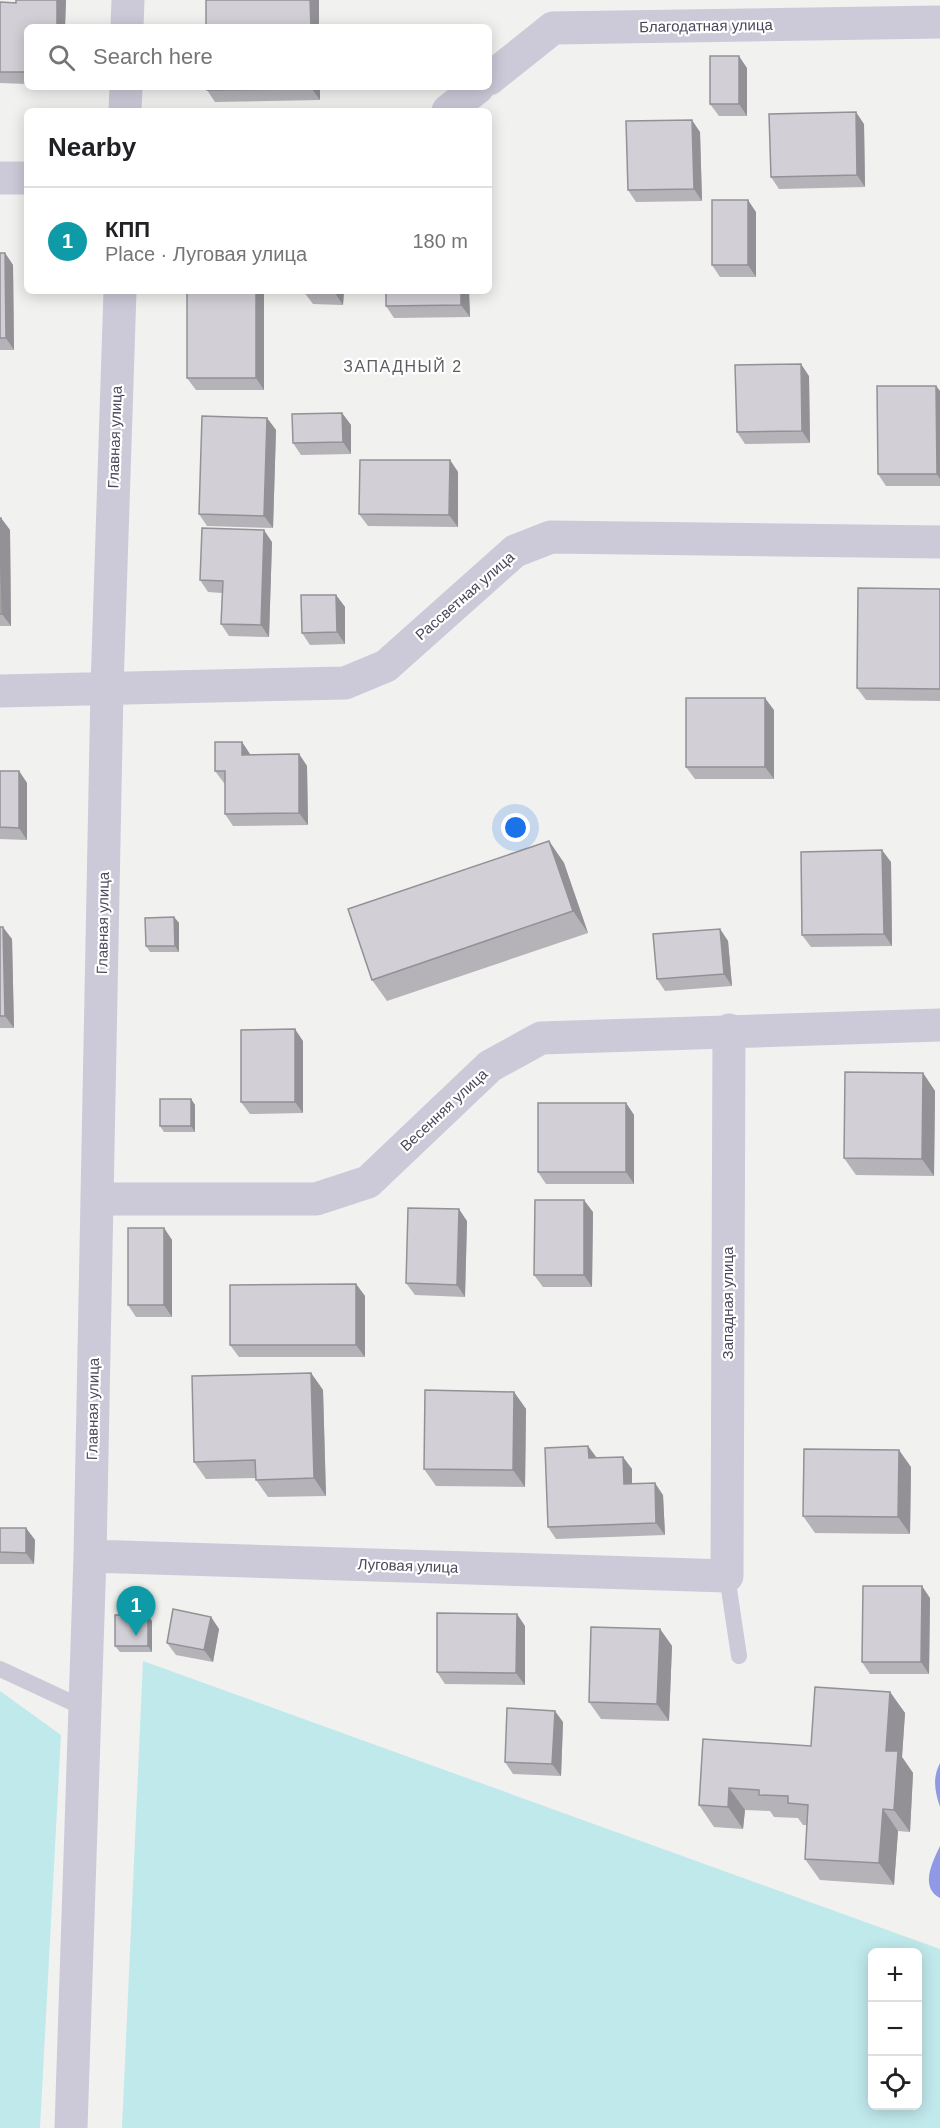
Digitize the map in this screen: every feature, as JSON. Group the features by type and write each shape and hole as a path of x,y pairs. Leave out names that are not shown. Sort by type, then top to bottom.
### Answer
{"street":[{"path":"128,0 128,24"},
{"name":"Благодатная улица","path":"492,77 553,28 940,22"},
{"path":"125,108 126,90"},
{"path":"452,108 474,90"},
{"path":"0,178 24,178"},
{"name":"Главная улица","path":"71,2128 86,1709 107,688 120,294"},
{"name":"Рассветная улица","path":"0,691 345,683 386,666 515,551 551,537 940,542"},
{"name":"Весенняя улица","path":"98,1199 316,1199 368,1182 490,1066 541,1038 729,1030 940,1025"},
{"name":"Западная улица","path":"727,1576 729,1030"},
{"name":"Луговая улица","path":"90,1556 727,1576"}],"lane":[{"path":"727,1576 739,1656"},
{"path":"0,1669 86,1709"}],"shaded area":[{"path":"143,1661 940,1949 940,2128 122,2128"},
{"path":"0,1691 61,1735 40,2128 0,2128"}],"water":[{"path":"940,1763 940,1807 935,1785"},
{"path":"940,1846 940,1898 930,1887 929,1881 931,1866"}],"building":[{"path":"16,0 57,0 57,24 24,24 24,72 0,72 0,2 16,3"},
{"path":"206,0 310,0 311,24 206,24"},
{"path":"710,56 739,56 739,104 710,104"},
{"path":"856,112 857,175 771,177 769,114"},
{"path":"692,120 694,189 628,190 626,121"},
{"path":"712,200 748,200 748,265 712,265"},
{"path":"0,253 5,253 6,338 0,338"},
{"path":"187,294 256,294 256,378 187,378"},
{"path":"386,294 461,294 461,305 386,306"},
{"path":"801,364 802,431 737,432 735,365"},
{"path":"877,386 936,386 937,474 878,474"},
{"path":"342,413 343,442 293,443 292,414"},
{"path":"202,416 267,418 264,516 199,514"},
{"path":"360,460 450,460 449,515 359,514"},
{"path":"1,518 2,614 0,614"},
{"path":"202,528 264,530 261,625 221,624 223,581 200,580"},
{"path":"858,588 940,589 940,689 857,688"},
{"path":"301,595 336,595 337,632 302,633"},
{"path":"686,698 765,698 765,767 686,767"},
{"path":"215,742 242,742 242,755 299,754 299,813 225,814 225,771 215,771"},
{"path":"0,771 19,771 19,828 0,827"},
{"path":"549,841 573,911 372,980 348,909"},
{"path":"882,850 884,934 802,935 801,852"},
{"path":"174,917 175,946 146,946 145,918"},
{"path":"0,927 3,927 5,1016 0,1016"},
{"path":"720,929 724,974 657,979 653,934"},
{"path":"295,1029 295,1102 241,1102 241,1030"},
{"path":"845,1072 923,1073 922,1159 844,1158"},
{"path":"160,1099 191,1099 191,1126 160,1126"},
{"path":"538,1103 626,1103 626,1172 538,1172"},
{"path":"535,1200 584,1200 584,1275 534,1275"},
{"path":"408,1208 459,1209 457,1285 406,1283"},
{"path":"128,1228 164,1228 164,1305 128,1305"},
{"path":"356,1284 356,1345 230,1345 230,1285"},
{"path":"311,1373 314,1478 256,1480 255,1460 194,1462 192,1376"},
{"path":"425,1390 514,1392 513,1470 424,1469"},
{"path":"588,1446 589,1458 623,1457 624,1484 655,1483 656,1523 548,1527 545,1448"},
{"path":"804,1449 899,1450 898,1517 803,1516"},
{"path":"0,1528 26,1528 26,1553 0,1552"},
{"path":"863,1586 922,1586 921,1662 862,1662"},
{"path":"173,1609 211,1617 204,1650 167,1643"},
{"path":"437,1613 517,1614 516,1673 437,1672"},
{"path":"115,1615 148,1615 148,1646 115,1646"},
{"path":"591,1627 660,1629 657,1704 589,1702"},
{"path":"815,1687 890,1692 886,1751 898,1751 894,1810 883,1809 879,1863 805,1859 808,1805 788,1803 788,1796 759,1795 759,1790 729,1788 728,1807 699,1805 703,1739 811,1746"},
{"path":"507,1708 555,1711 552,1764 505,1762"}],"place":[{"name":"КПП","path":"136,1636"}],"district":[{"name":"ЗАПАДНЫЙ 2","path":"403,366"}]}
